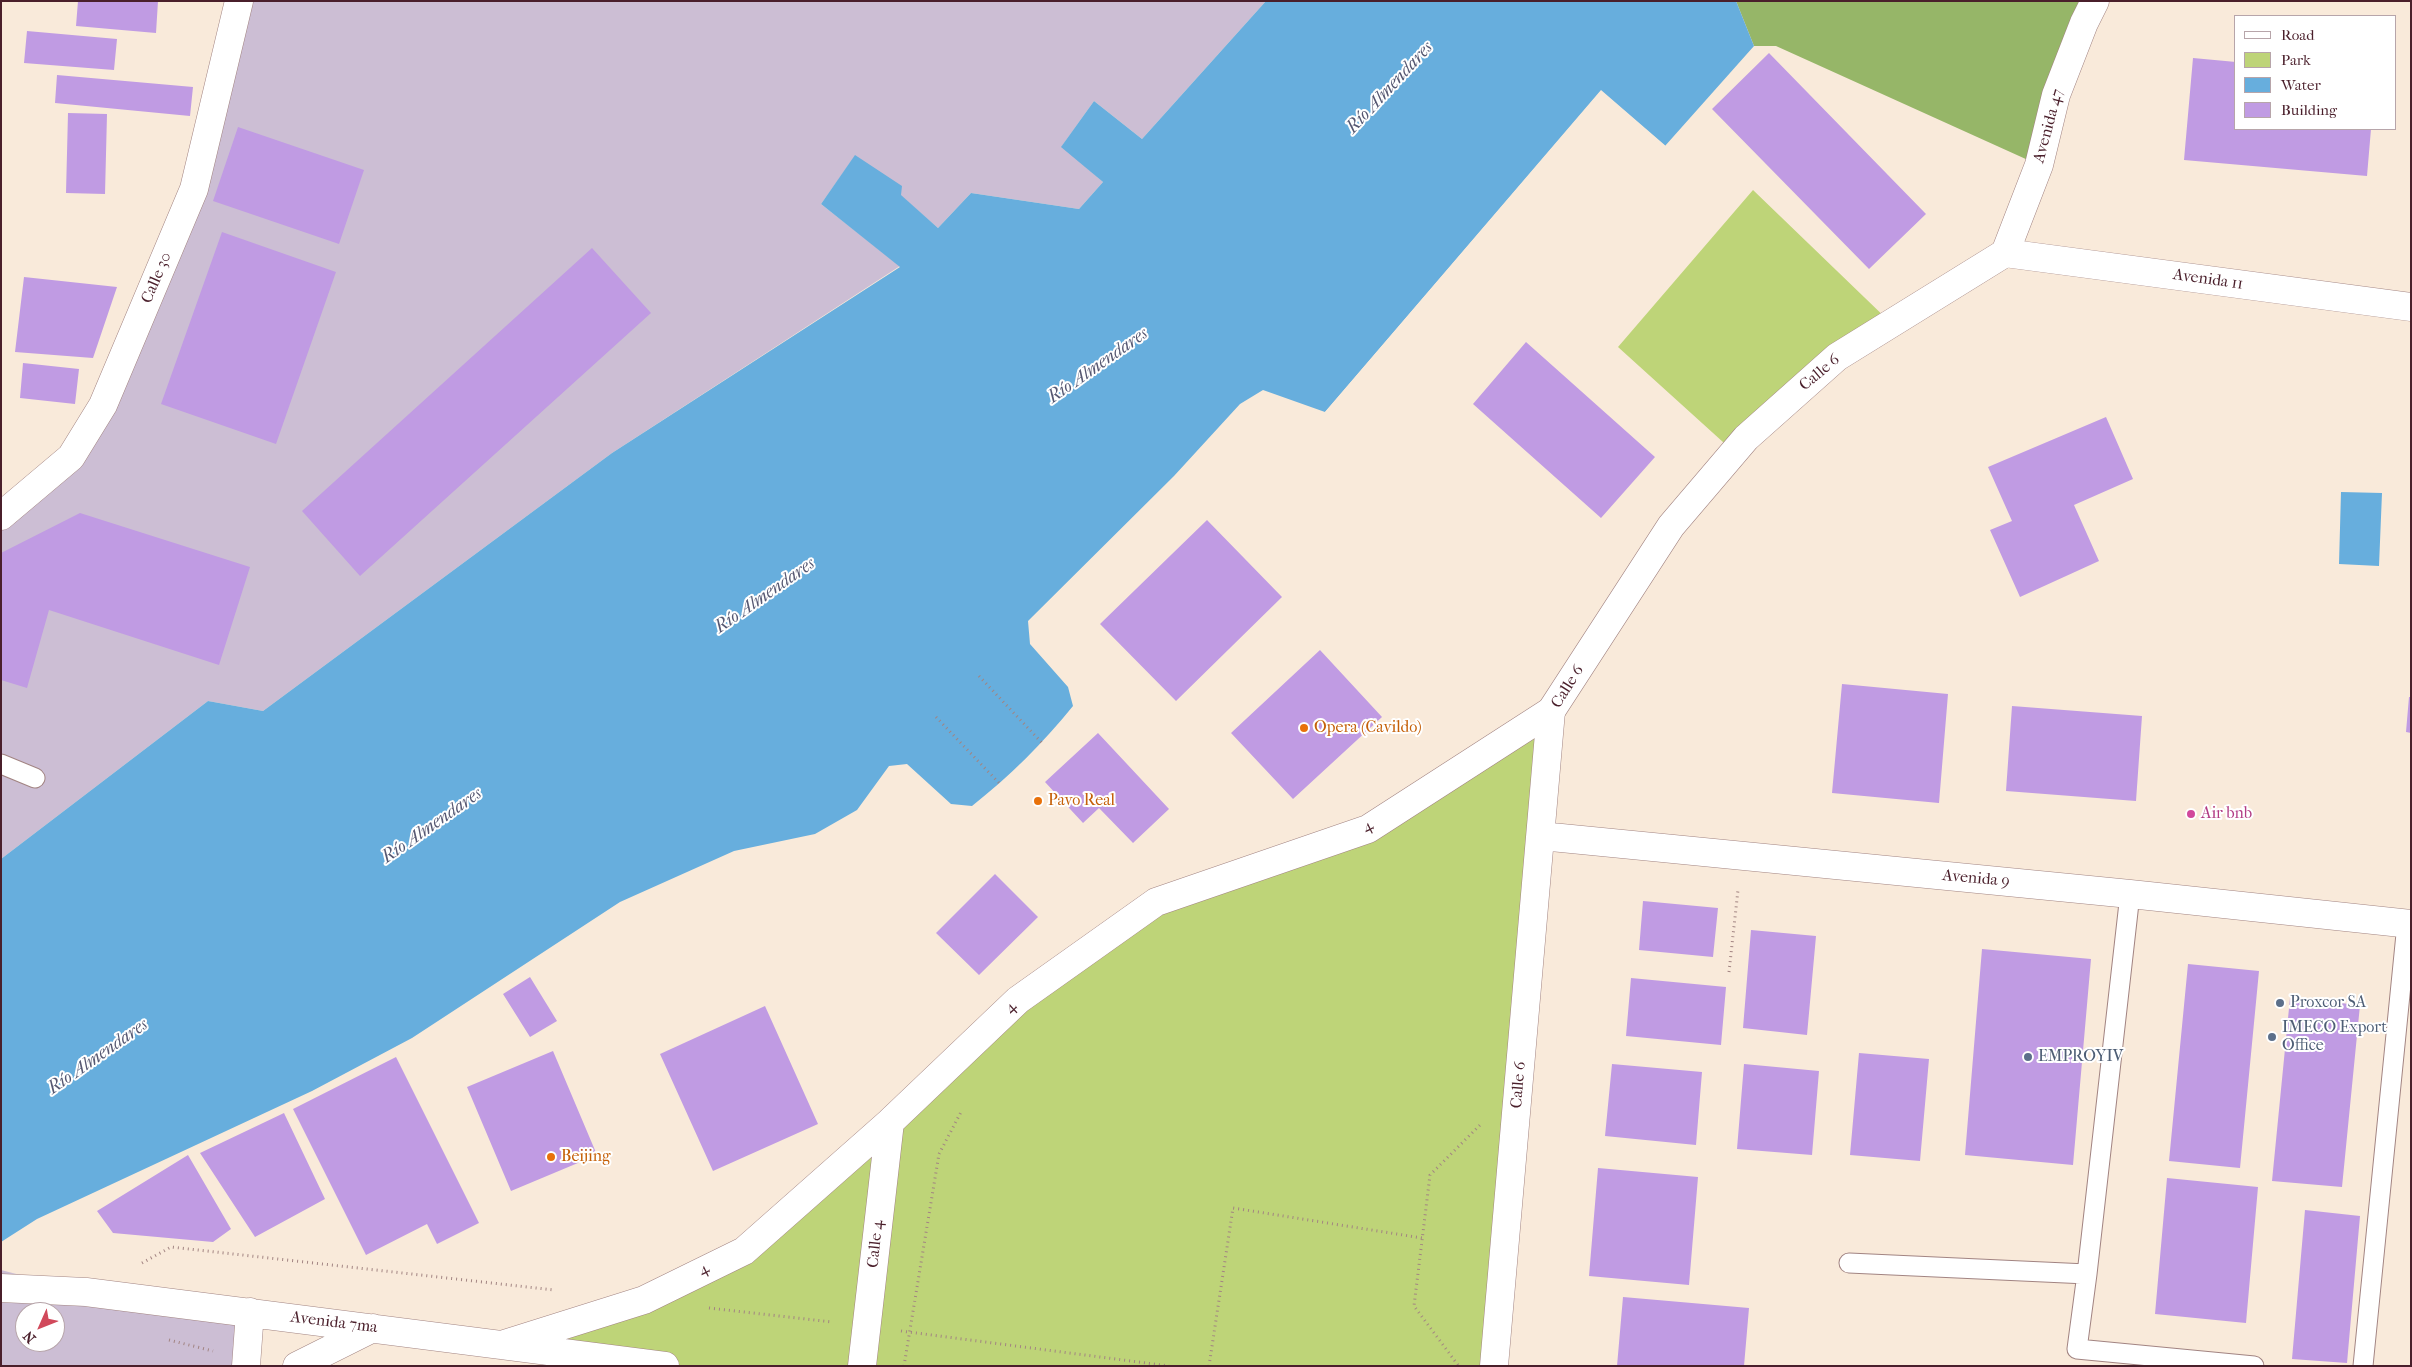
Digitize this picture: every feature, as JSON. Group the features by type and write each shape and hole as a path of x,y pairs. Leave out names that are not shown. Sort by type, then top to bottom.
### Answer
{"street":[{"name":"Calle 30","path":"1,516 71,458 103,405 194,189 239,1"},
{"name":"Avenida 47","path":"2005,253 2039,165 2056,95 2084,23 2095,1"},
{"name":"Avenida 11","path":"2005,253 2411,307"},
{"name":"Calle 6","path":"1494,1366 1551,711 1671,526 1746,438 1837,357 2005,253"},
{"name":"4","path":"501,1345 644,1300 744,1251 890,1122 1018,1000 1156,902 1368,829 1551,711"},
{"name":"Avenida 9","path":"1541,836 2130,894 2409,924"},
{"name":"Calle 4","path":"862,1366 890,1122"},
{"name":"Avenida 7ma","path":"1,1288 86,1292 666,1366"},
{"path":"246,1366 250,1312"},
{"path":"297,1366 373,1328"}],"lane":[{"path":"1,764 35,778"},
{"path":"2130,894 2077,1349 2254,1366"},
{"path":"2363,1366 2409,924"},
{"path":"1849,1263 2086,1274"}],"path":[{"path":"979,676 1043,744"},
{"path":"936,718 1000,784"},
{"path":"1730,972 1742,857"},
{"path":"1459,1366 1414,1306 1430,1175 1519,1085"},
{"path":"904,1366 939,1154 961,1112"},
{"path":"1209,1366 1233,1208 1422,1238"}],"shaded area":[{"path":"239,1 1266,1 1142,139 1094,101 1062,146 1103,182 1079,209 971,193 938,228 855,156 821,204 900,266 612,453 263,711 208,701 1,859 1,516 71,458 194,189"},
{"path":"1,1270 86,1292 250,1312 246,1366 1,1366"}],"green space":[{"path":"1736,1 2095,1 2039,165 1776,46 1754,46"},
{"path":"1753,190 1892,324 1734,452 1618,347"},
{"path":"1551,711 1494,1366 665,1366 501,1345 744,1251 890,1122 1156,902 1368,829"}],"water":[{"name":"Río Almendares","path":"1266,1 1736,1 1754,46 1665,146 1601,91 1325,412 1263,390 1240,404 1174,476 1028,621 1030,644 1068,687 1073,706 1026,759 972,806 951,804 907,764 889,766 857,810 815,834 734,851 620,902 412,1038 312,1091 37,1219 1,1242 1,859 208,701 263,711 612,453 900,267 821,204 855,155 902,186 901,195 938,228 971,193 1079,209 1103,182 1061,147 1094,101 1142,139"},
{"path":"2341,492 2382,493 2379,566 2339,564"}],"pier":[{"path":"1601,90 1667,147 1664,148 1601,94 1327,414 1325,412"}],"building":[{"path":"78,1 158,1 156,33 76,26"},
{"path":"27,31 117,39 114,70 24,63"},
{"path":"1769,53 1926,214 1869,269 1712,109"},
{"path":"2193,58 2234,62 2234,130 2371,130 2367,176 2184,160"},
{"path":"57,75 193,87 190,116 55,103"},
{"path":"68,113 107,114 105,194 66,193"},
{"path":"238,127 364,170 339,244 213,201"},
{"path":"222,232 336,272 276,444 161,404"},
{"path":"592,248 651,313 360,576 302,511"},
{"path":"24,277 117,287 93,358 15,352"},
{"path":"1526,342 1655,457 1601,518 1473,404"},
{"path":"23,363 79,369 75,404 20,398"},
{"path":"2106,417 2133,479 2074,505 2099,561 2020,597 1990,530 2012,521 1988,467"},
{"path":"80,513 250,567 219,665 49,610 27,688 1,680 1,553"},
{"path":"1207,520 1282,597 1176,701 1100,624"},
{"path":"1320,650 1382,717 1293,799 1231,733"},
{"path":"1842,684 1948,694 1939,803 1832,793"},
{"path":"2409,697 2411,697 2411,733 2406,732"},
{"path":"2012,706 2142,716 2136,801 2006,791"},
{"path":"1098,733 1169,809 1133,843 1099,808 1083,823 1045,782"},
{"path":"995,874 1038,917 979,975 936,933"},
{"path":"1643,901 1718,908 1713,957 1639,950"},
{"path":"1751,930 1816,936 1807,1035 1743,1028"},
{"name":"EMPROYIV","path":"1982,949 2091,959 2073,1165 1965,1155"},
{"path":"2188,964 2259,971 2240,1168 2169,1161"},
{"path":"530,977 557,1021 530,1037 503,994"},
{"path":"1631,978 1726,987 1721,1045 1626,1036"},
{"path":"2290,998 2360,1005 2342,1187 2272,1181"},
{"path":"765,1006 818,1124 713,1171 660,1054"},
{"path":"553,1051 597,1155 511,1191 467,1087"},
{"path":"1859,1053 1929,1059 1920,1161 1850,1155"},
{"path":"396,1057 479,1223 437,1244 427,1224 366,1255 293,1109"},
{"path":"1612,1064 1702,1072 1696,1145 1605,1136"},
{"path":"1744,1064 1819,1071 1812,1155 1737,1149"},
{"path":"284,1113 325,1199 255,1237 200,1153"},
{"path":"188,1155 231,1229 213,1242 113,1233 97,1211"},
{"path":"1598,1168 1698,1177 1689,1285 1589,1276"},
{"path":"2167,1178 2258,1187 2246,1323 2155,1314"},
{"path":"2305,1210 2360,1216 2347,1363 2292,1359"},
{"path":"1623,1297 1749,1308 1744,1366 1617,1366"}],"place":[{"name":"Opera (Cavildo)","path":"1304,728"},
{"name":"Pavo Real","path":"1038,801"},
{"name":"Air bnb","path":"2191,814"},
{"name":"Proxcor SA","path":"2280,1003"},
{"name":"IMECO Export Office","path":"2272,1037"},
{"name":"EMPROYIV","path":"2028,1057"},
{"name":"Beijing","path":"551,1157"}]}
